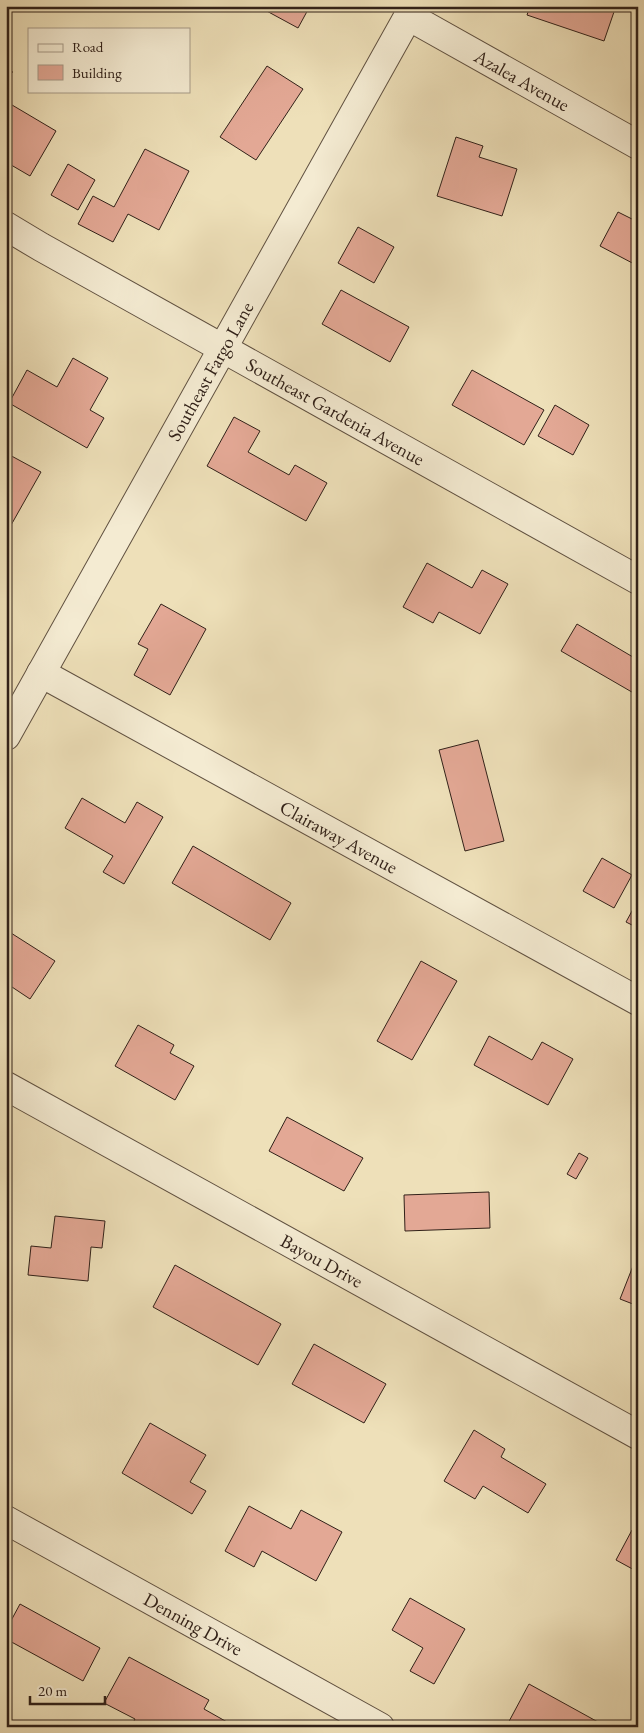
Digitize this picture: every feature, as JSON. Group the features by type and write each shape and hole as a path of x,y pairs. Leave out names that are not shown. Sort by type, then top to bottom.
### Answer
{"street":[{"name":"Azalea Avenue","path":"411,11 638,145"},
{"name":"Southeast Fargo Lane","path":"6,736 411,11"},
{"name":"Southeast Gardenia Avenue","path":"6,226 638,580"},
{"name":"Clairaway Avenue","path":"41,673 638,1001"},
{"name":"Bayou Drive","path":"6,1086 638,1435"},
{"name":"Denning Drive","path":"6,1520 380,1727"}],"building":[{"path":"265,6 310,6 298,28 263,9"},
{"path":"530,6 616,6 604,41 527,15"},
{"path":"6,66 13,72 6,79"},
{"path":"267,66 303,89 256,160 220,137"},
{"path":"638,67 638,88 633,87"},
{"path":"7,102 56,131 30,176 6,162"},
{"path":"456,137 483,146 479,157 517,169 502,216 437,196"},
{"path":"145,149 189,171 159,230 128,214 113,242 78,224 93,196 114,207"},
{"path":"68,164 95,180 78,210 51,195"},
{"path":"618,212 638,222 638,266 600,246"},
{"path":"358,227 394,247 374,283 338,263"},
{"path":"341,290 409,327 390,362 322,324"},
{"path":"73,358 108,378 90,410 104,418 87,448 9,403 27,370 57,387"},
{"path":"472,370 544,410 524,445 452,405"},
{"path":"555,405 589,425 573,455 538,436"},
{"path":"234,417 260,431 248,452 289,475 295,465 327,483 306,521 207,466"},
{"path":"6,453 41,472 6,534"},
{"path":"427,563 472,588 482,570 508,584 480,634 439,612 433,623 403,607"},
{"path":"161,604 206,629 170,695 134,675 148,649 138,644"},
{"path":"577,624 638,660 637,695 561,651"},
{"path":"478,740 504,841 465,851 439,750"},
{"path":"82,798 125,823 137,802 163,817 124,884 103,872 113,856 65,828"},
{"path":"193,846 291,903 270,940 172,883"},
{"path":"602,858 632,875 614,908 583,891"},
{"path":"638,900 638,928 626,922"},
{"path":"11,933 55,961 30,999 6,983 6,941"},
{"path":"421,961 457,981 412,1060 377,1041"},
{"path":"138,1025 174,1045 170,1053 194,1066 175,1100 115,1066"},
{"path":"489,1036 532,1060 542,1042 573,1059 548,1105 474,1065"},
{"path":"287,1117 363,1158 344,1191 269,1151"},
{"path":"579,1153 588,1158 576,1179 567,1174"},
{"path":"489,1192 490,1228 405,1231 404,1195"},
{"path":"55,1216 105,1221 102,1248 91,1247 88,1281 28,1275 31,1246 51,1248"},
{"path":"175,1265 281,1324 258,1365 153,1307"},
{"path":"633,1266 638,1268 638,1306 620,1299"},
{"path":"314,1344 386,1384 364,1423 292,1384"},
{"path":"150,1423 206,1455 190,1482 206,1491 192,1514 122,1473"},
{"path":"474,1430 505,1449 501,1457 546,1484 528,1513 483,1486 475,1499 444,1481"},
{"path":"249,1506 291,1529 301,1510 342,1532 316,1581 262,1551 254,1567 225,1551"},
{"path":"632,1530 638,1533 638,1572 616,1560"},
{"path":"410,1598 465,1629 434,1684 410,1671 423,1648 392,1630"},
{"path":"20,1604 100,1648 83,1681 6,1639 6,1630"},
{"path":"129,1657 209,1700 204,1709 227,1722 224,1727 131,1727 135,1719 104,1703"},
{"path":"529,1684 598,1722 595,1727 506,1727"}]}
